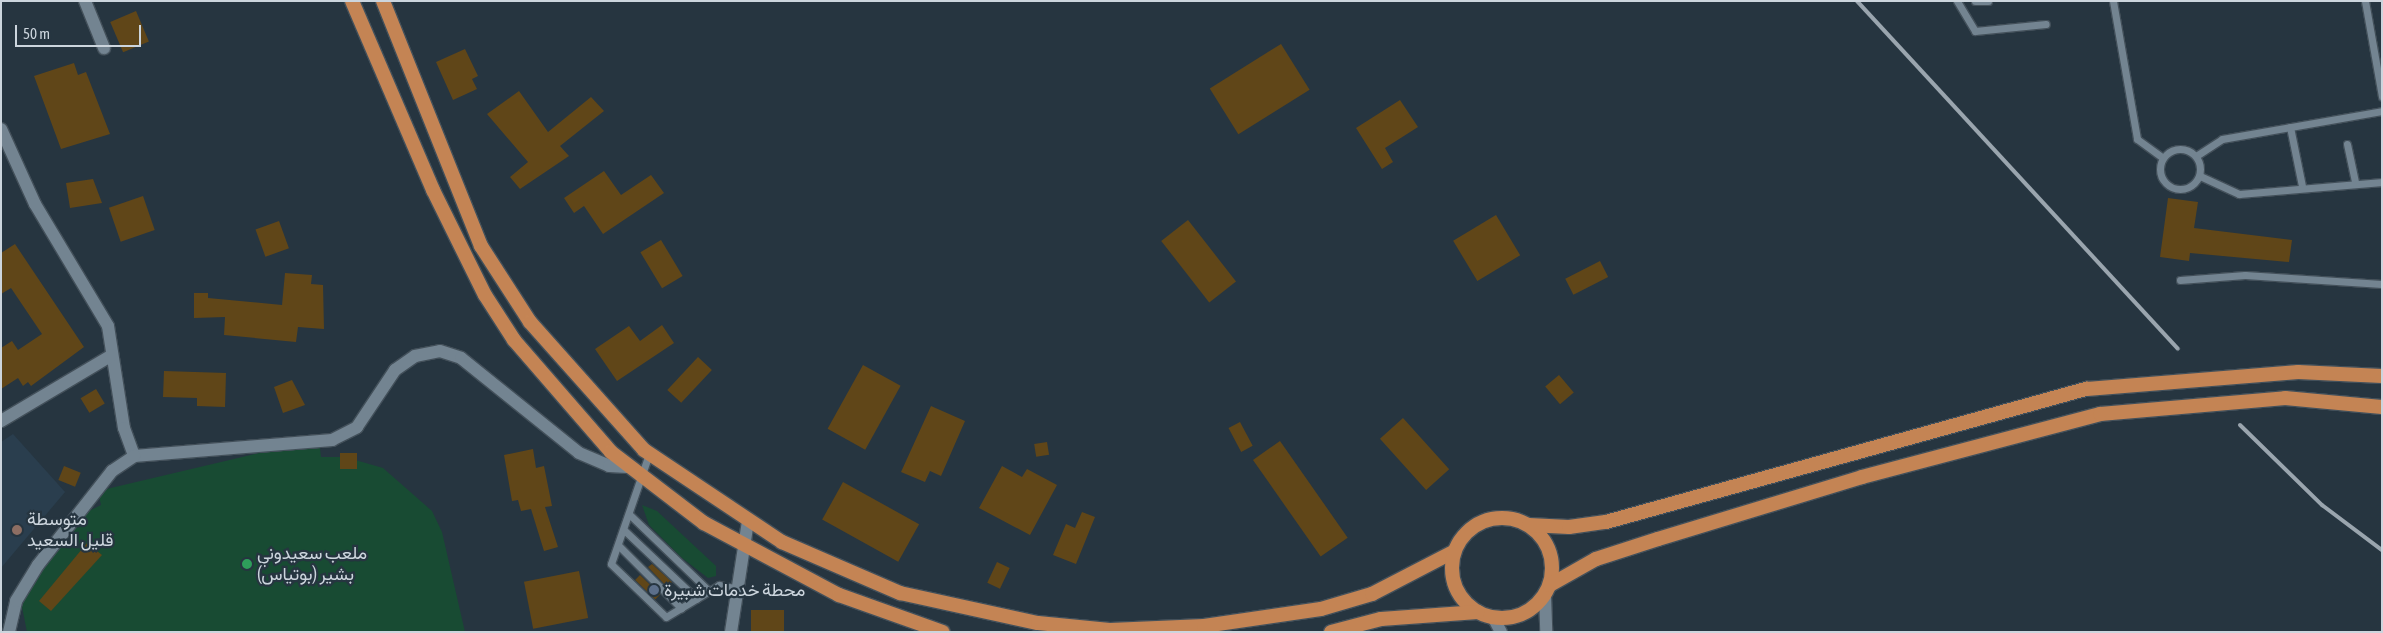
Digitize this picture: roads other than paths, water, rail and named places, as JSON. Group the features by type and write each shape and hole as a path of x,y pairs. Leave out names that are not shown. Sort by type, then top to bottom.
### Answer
{"highway":[{"path":"352,1 433,190 485,295 543,375 627,466 704,523 838,595 943,632"},
{"path":"384,1 481,246 498,275 571,372 649,454 748,521 835,568 900,593 1038,622 1110,630 1204,626 1321,609 1372,594 1453,552 1476,524 1493,518 1530,525 1569,527 1606,522 2087,389 2298,372 2382,376"},
{"path":"1330,632 1381,619 1478,612 1493,617 1513,617 1531,609 1547,590 1596,559 1862,477 2100,414 2285,398 2382,408"},
{"path":"1530,525 1547,545 1547,590"},
{"path":"1453,552 1454,584 1478,612"}],"street":[{"path":"85,1 104,48"},
{"path":"1,129 35,204 102,312 112,355 124,428 134,456"},
{"path":"8,632 16,601 38,565 112,471 134,456 332,440 357,427 395,370 415,356 440,351 461,358 570,448 594,461 627,466"},
{"path":"1,421 112,355"},
{"path":"731,632 746,546 748,521"},
{"path":"1546,632 1547,590"},
{"path":"1493,617 1501,632"}],"lane":[{"path":"1957,1 1975,31 2046,24"},
{"path":"1975,1 1988,1"},
{"path":"2113,1 2137,139 2163,158"},
{"path":"2365,1 2382,96"},
{"path":"2196,156 2222,139 2382,112"},
{"path":"2290,127 2302,186"},
{"path":"2346,144 2355,183"},
{"path":"2163,158 2181,148 2196,156"},
{"path":"2196,156 2200,176"},
{"path":"2163,158 2162,178 2172,188 2186,189 2200,176"},
{"path":"2200,176 2239,194 2302,186 2382,182"},
{"path":"2180,280 2246,275 2382,284"},
{"path":"649,454 612,564 666,617 719,585 739,589"},
{"path":"630,515 709,591"},
{"path":"624,530 697,599"},
{"path":"619,546 682,608"}],"railway":[{"path":"1857,1 2178,349"},
{"path":"2240,425 2322,505 2382,550"}],"place":[{"name":"متوسطة قليل السعيد","path":"17,530"},
{"name":"ملعب سعيدوني بشير (بوتياس)","path":"247,564"},
{"name":"محطة خدمات شبيرة","path":"654,590"}]}
